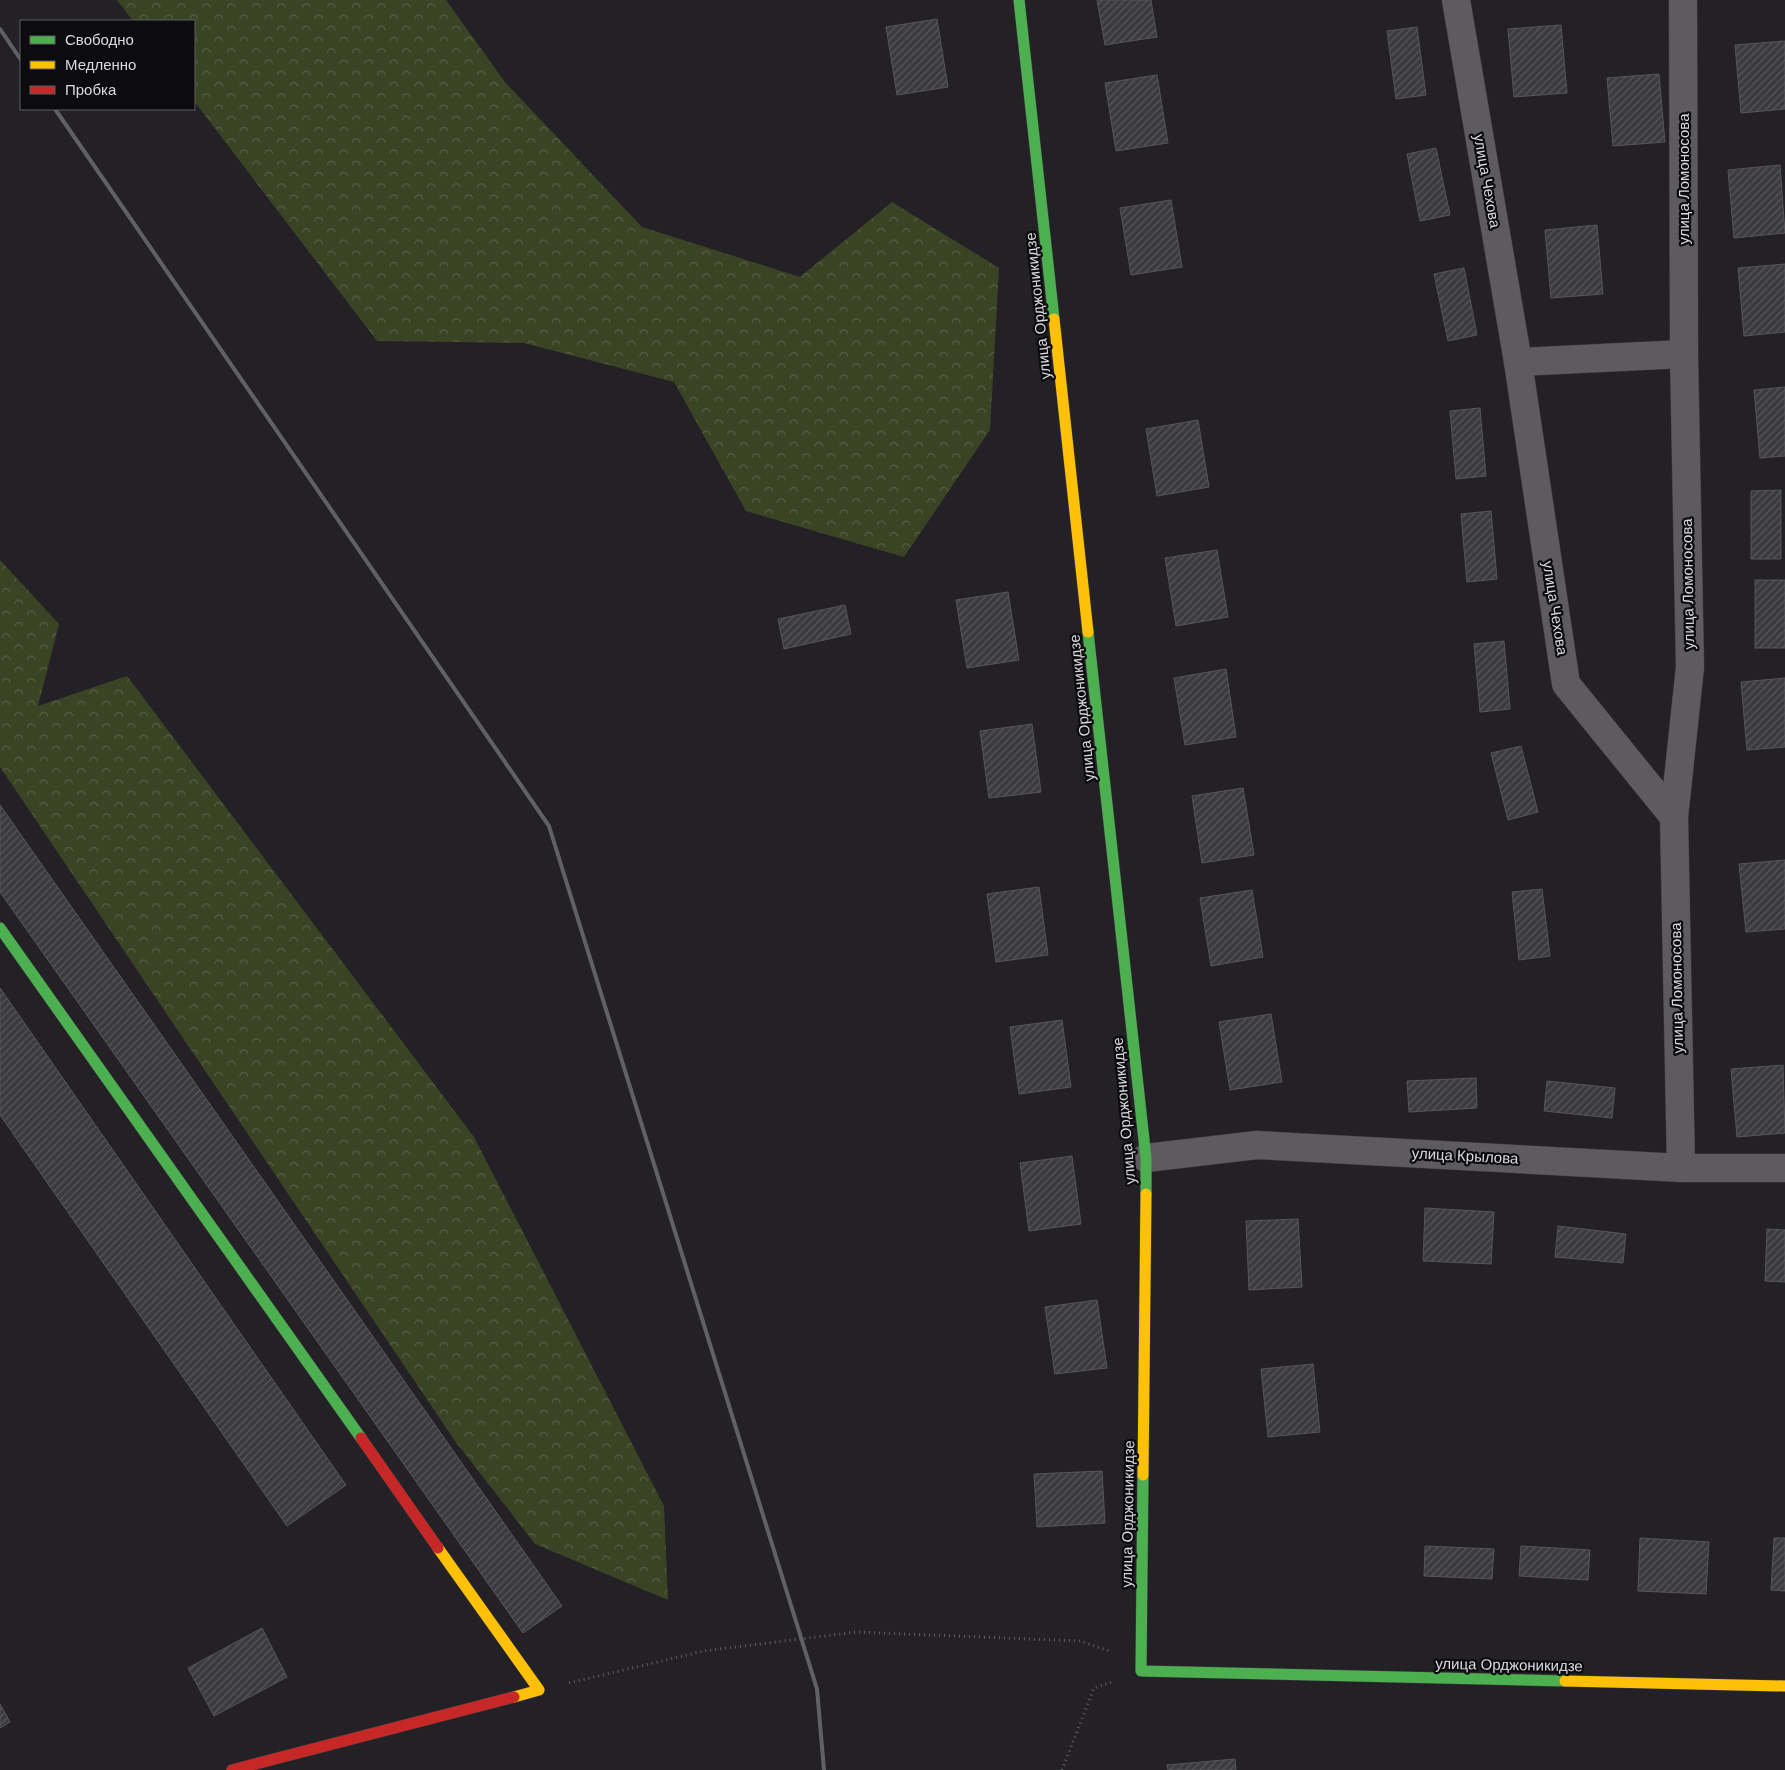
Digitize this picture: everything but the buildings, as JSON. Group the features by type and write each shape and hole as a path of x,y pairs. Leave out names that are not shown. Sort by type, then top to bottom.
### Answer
{"street":[{"name":"улица Орджоникидзе","path":"1019,0 1146,1158 1142,1671 1785,1686"},
{"name":"улица Чехова","path":"1456,0 1518,362 1566,684 1674,817"},
{"name":"улица Ломоносова","path":"1681,1168 1674,817 1690,667 1684,354 1683,0"},
{"path":"1518,362 1684,354"},
{"path":"0,928 539,1690 232,1770"},
{"name":"улица Крылова","path":"1146,1158 1257,1145 1681,1168 1785,1168"}],"path":[{"path":"539,1690 704,1651 856,1632 1080,1641 1126,1656 1142,1671 1094,1688 1062,1770"}],"green space":[{"path":"117,0 446,0 505,82 642,227 800,277 892,202 999,268 990,430 904,557 746,511 674,382 524,343 377,341 195,102 195,20 132,20"},
{"path":"0,560 59,624 38,706 127,676 474,1137 664,1506 668,1600 535,1544 455,1441 0,767"}],"railway":[{"path":"0,29 20,59"},
{"path":"56,110 549,826 817,1689 824,1770"}],"traffic: fast":[{"path":"1019,0 1054,319"},
{"path":"1088,632 1146,1158 1146,1194"},
{"path":"0,928 361,1438"},
{"path":"1143,1475 1141,1671 1565,1681"}],"traffic: slow":[{"path":"1054,319 1088,632"},
{"path":"1143,1475 1146,1194"},
{"path":"438,1548 539,1690 514,1697"},
{"path":"1565,1681 1785,1686"}],"traffic: jam":[{"path":"361,1438 438,1548"},
{"path":"232,1770 514,1697"}]}
